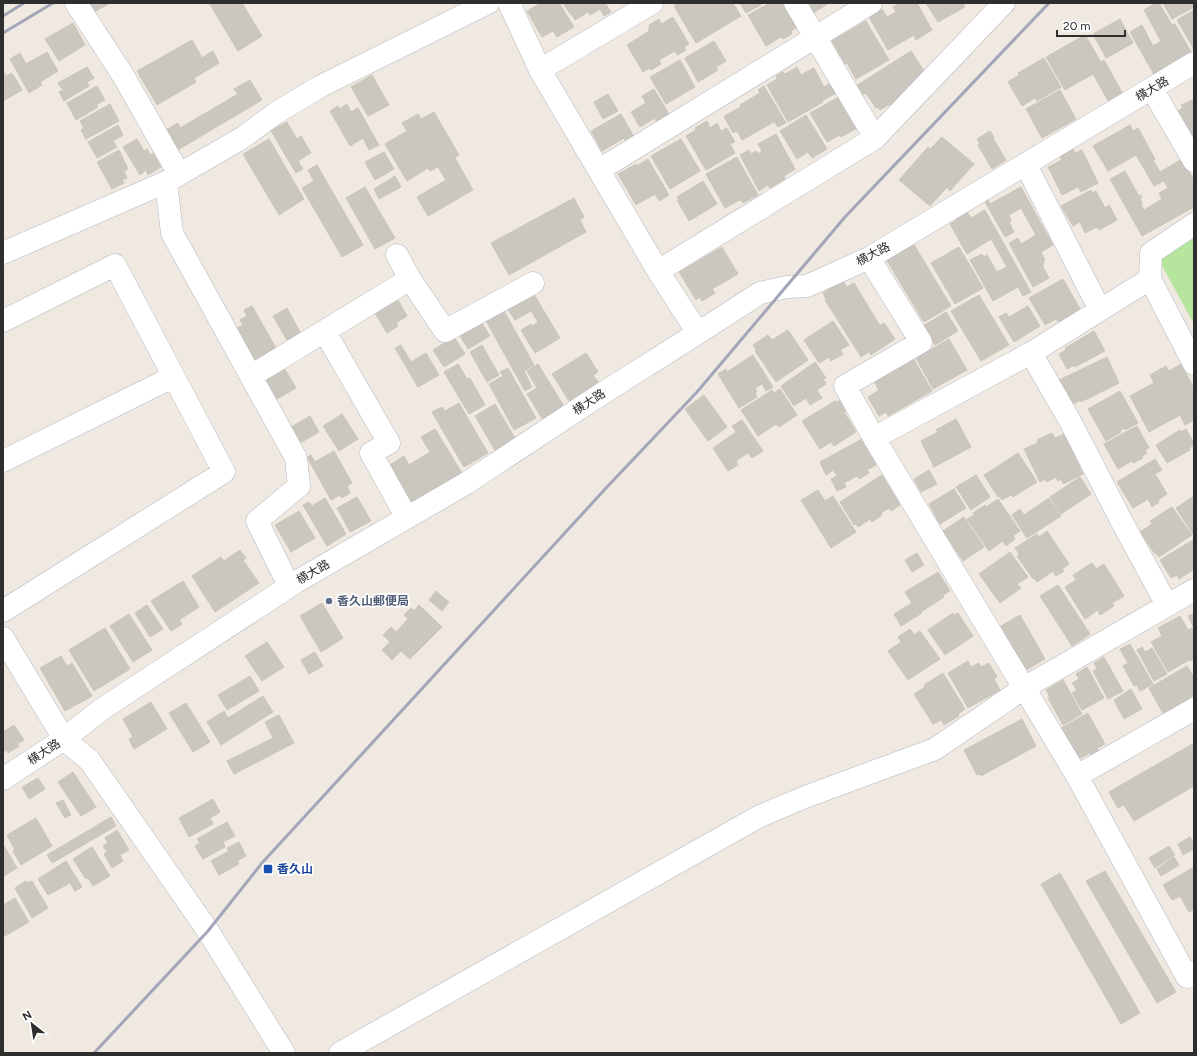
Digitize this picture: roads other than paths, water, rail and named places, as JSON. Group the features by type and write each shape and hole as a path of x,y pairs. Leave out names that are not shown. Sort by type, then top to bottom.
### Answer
{"street":[{"path":"76,3 124,77 172,178 172,233 296,458 300,486 257,521 289,586"},
{"path":"3,253 172,178 242,138 276,113 321,86 488,3"},
{"path":"509,3 540,70 658,271 698,333"},
{"path":"540,70 652,3"},
{"path":"795,3 875,138"},
{"path":"599,170 871,3"},
{"path":"658,271 875,138 1004,3"},
{"name":"横大路","path":"3,779 64,739 102,709 289,586 465,484 603,393 760,293 787,287 807,286 869,258 1194,64"},
{"path":"1152,90 1194,161"},
{"path":"1026,165 1100,310"},
{"path":"1194,224 1151,253 1150,279 1194,364"},
{"path":"397,255 410,279 445,331 533,283"},
{"path":"869,258 920,342 845,386 874,438 1078,776 1187,977 1194,972"},
{"path":"3,321 115,265 224,472 3,611"},
{"path":"251,376 410,279"},
{"path":"874,438 1031,353 1150,279"},
{"path":"325,332 389,442 371,453 407,518"},
{"path":"1031,353 1070,420 1122,522 1167,605"},
{"path":"3,460 173,377"},
{"path":"340,1053 758,817 805,797 936,749 1024,688 1194,590"},
{"path":"3,638 64,739 90,761 208,930 284,1053"},
{"path":"1078,776 1194,709"}],"railway":[{"path":"3,16 24,3"},
{"path":"3,33 53,3"},
{"path":"94,1053 208,931 262,863 607,487 697,392 845,217 1049,3"}],"place":[{"name":"香久山郵便局","path":"329,601"},
{"name":"香久山","path":"268,869"}]}
